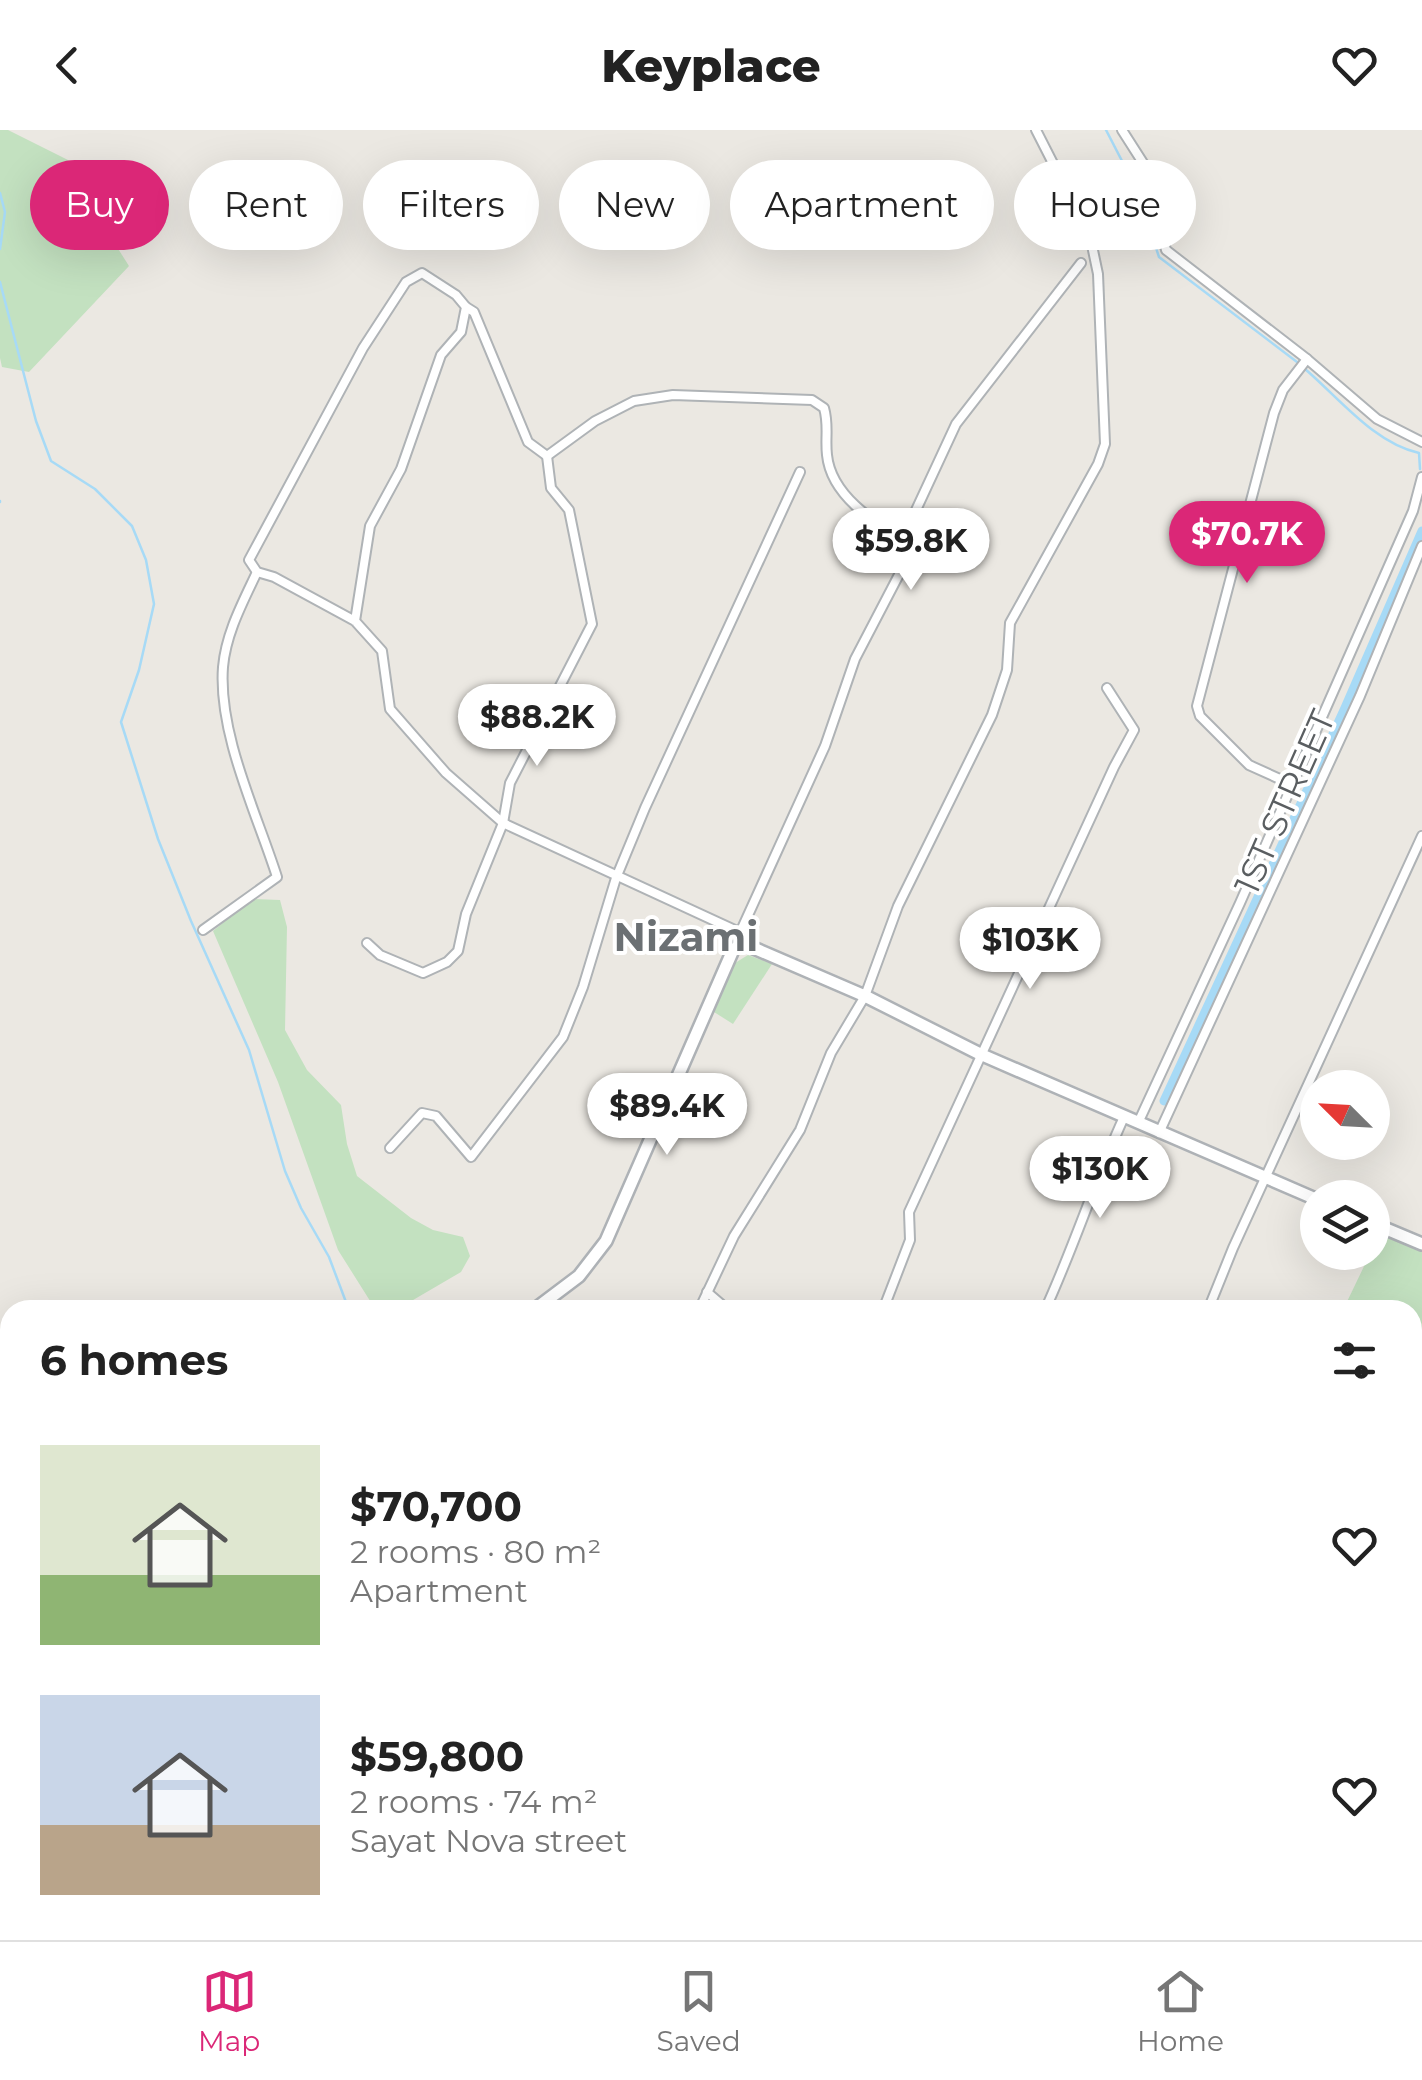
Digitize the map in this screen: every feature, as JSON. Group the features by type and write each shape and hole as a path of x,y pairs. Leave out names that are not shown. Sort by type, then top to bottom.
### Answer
{"main road":[{"path":"547,1300 579,1276 606,1241 740,938 980,1054 1300,1192"},
{"path":"1390,1231 1422,1244"}],"street":[{"path":"703,1300 734,1236 800,1130 831,1053 865,996 898,906 992,715 1006,670 1010,623 1098,464 1105,444 1098,274 1090,236 1036,130"},
{"path":"1122,130 1145,166 1166,250 1307,359 1377,419 1422,442"},
{"path":"367,943 380,955 423,973 447,962 458,951 466,914 503,823 510,783 592,624 569,510 552,488 547,456 528,442 474,312 422,273 406,282 363,348 249,560 257,572 274,576 355,620 382,651 390,709 446,773 503,823 740,938 824,746 855,659 904,565 905,540 956,424 1081,263"},
{"path":"355,620 370,526 402,469 441,354 461,332 466,307"},
{"path":"1292,785 1249,765 1200,716 1197,706 1274,413 1283,390 1307,359"},
{"path":"547,456 595,420 634,401 673,396 812,400 824,408 829,425 829,469 843,493 880,526 905,540"},
{"path":"390,1148 422,1113 436,1116 471,1157 563,1037 583,987 616,878 800,472"},
{"name":"1ST STREET","path":"1138,1124 1417,512 1422,477"},
{"path":"1159,1132 1360,696 1422,546"},
{"path":"202,930 277,878 230,732 223,696 223,665 230,635 257,572"},
{"path":"888,1300 910,1240 909,1212 1134,730 1107,688"},
{"path":"1212,1300 1422,836"},
{"path":"1240,903 1259,912"},
{"path":"1049,1300 1092,1186 1124,1117"},
{"path":"707,1292 716,1300"}],"green space":[{"path":"0,130 8,130 68,160 30,160 30,250 119,250 129,266 29,372 2,367"},
{"path":"252,899 280,900 287,927 285,1030 307,1070 341,1105 357,1176 411,1218 433,1230 463,1237 470,1256 461,1272 413,1300 369,1300 338,1250 278,1082 213,931"},
{"path":"748,955 772,964 733,1024 714,1012 735,963"},
{"path":"1390,1235 1422,1248 1422,1300 1348,1300 1362,1270 1390,1270"}],"waterway":[{"path":"1106,130 1136,188 1159,257 1297,362"},
{"path":"0,193 5,212 0,249"},
{"path":"0,282 36,421 51,461 95,489 132,526 146,560 154,604 139,670 121,722 158,839 249,1050 285,1171 329,1257 345,1300"},
{"path":"1305,369 1372,430 1419,453 1420,469"},
{"path":"1164,1101 1422,531"}],"district":[{"name":"Nizami","path":"686,937"}]}
